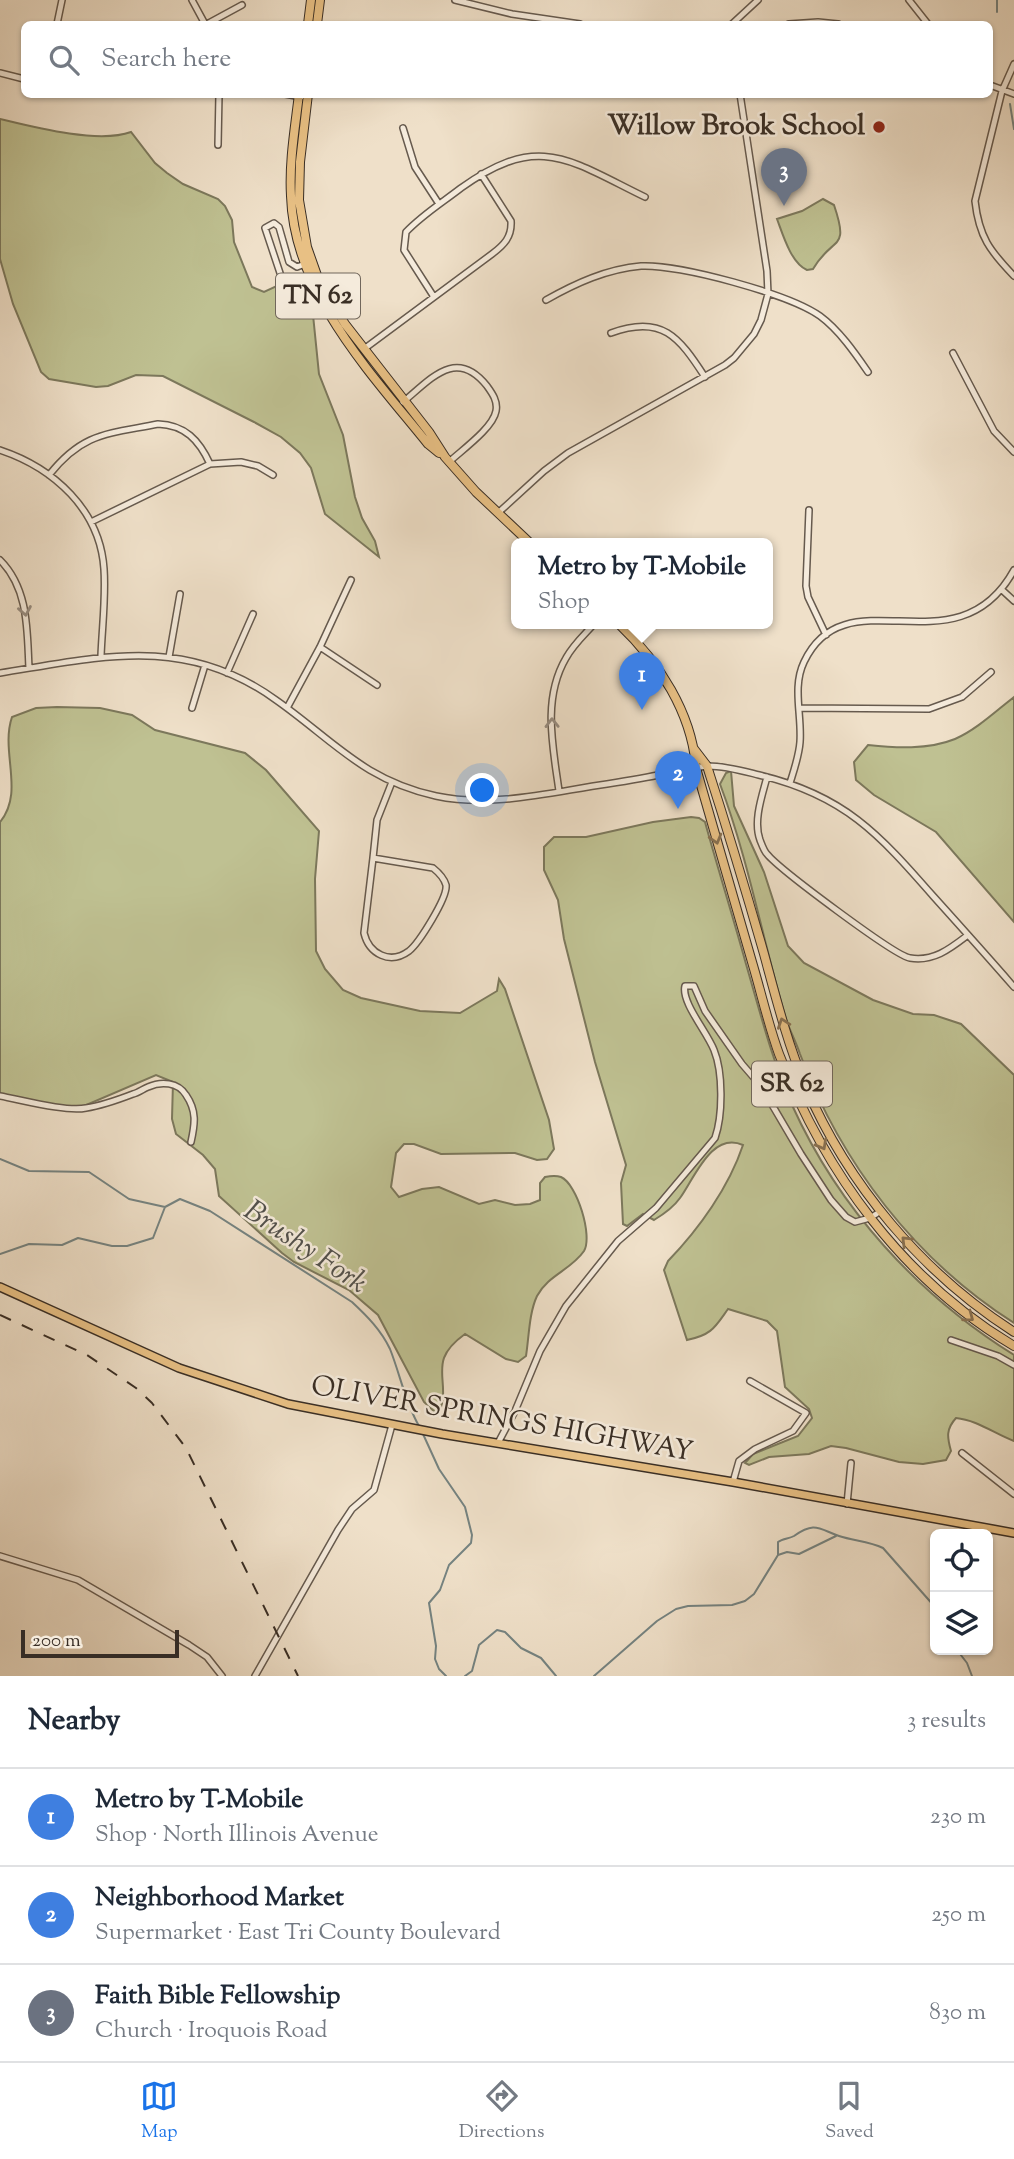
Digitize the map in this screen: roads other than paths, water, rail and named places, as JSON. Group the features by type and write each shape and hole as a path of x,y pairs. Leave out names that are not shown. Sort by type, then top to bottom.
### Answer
{"highway":[{"path":"308,21 311,0"},
{"path":"317,21 320,0"},
{"name":"TN 62","path":"304,98 299,200 308,263 361,351 401,404 447,459 525,538"},
{"path":"624,629 664,677 684,716 694,749"},
{"name":"SR 62","path":"694,749 707,766 775,998 796,1062 823,1121 852,1171 897,1232 953,1286 1014,1332"},
{"name":"SR 62","path":"694,749 696,768 778,1052 822,1146 870,1218 895,1248 957,1307 1014,1346"}],"main road":[{"name":"OLIVER SPRINGS HIGHWAY","path":"0,1287 179,1368 288,1404 442,1434 733,1482 1014,1534"}],"street":[{"path":"58,21 62,0"},
{"path":"191,0 204,21"},
{"path":"455,0 512,14 560,21"},
{"path":"735,21 758,0"},
{"path":"909,0 926,21"},
{"path":"212,21 242,5"},
{"path":"1014,64 1002,91 975,201 983,237 994,255 1014,276"},
{"path":"0,73 21,78"},
{"path":"993,87 1014,94"},
{"path":"218,145 219,98"},
{"path":"498,513 542,472 568,453 734,358 746,345 760,322 768,294 767,271 741,98"},
{"path":"403,128 415,167 439,204"},
{"path":"434,297 406,255 406,232 439,204 481,174 505,161 552,157 568,160 645,197"},
{"path":"361,351 502,246 510,234 511,221 481,174"},
{"path":"280,273 265,228 270,224 274,223 279,227 289,262 297,267 308,263"},
{"path":"546,300 584,280 606,273 641,266 687,271 798,304 821,317 856,355 868,373"},
{"path":"611,333 633,326 662,329 686,346 705,377"},
{"path":"953,353 994,431 1014,452"},
{"path":"401,404 435,375 457,367 467,369 487,387 496,401 496,412 486,427 447,459"},
{"path":"49,475 67,453 89,439 102,434 158,424 188,432 197,440 210,464"},
{"path":"0,450 15,455 49,475 73,495 91,522 104,569 101,656"},
{"path":"91,522 210,464 241,462 258,466 273,475"},
{"path":"809,510 806,586 808,597 825,635"},
{"path":"0,560 12,575 24,602 29,668"},
{"path":"790,783 800,742 798,683 803,665 812,649 825,635 846,623 858,620 930,623 958,618 982,606 1001,589 1014,570"},
{"path":"287,708 320,647 351,580"},
{"path":"1001,589 1014,601"},
{"path":"170,657 180,594"},
{"path":"227,673 253,614"},
{"path":"559,791 551,715 560,670 571,649 589,629"},
{"path":"320,647 377,685"},
{"path":"0,673 101,656 137,654 170,657 205,665 258,688 344,755 391,782 437,796 463,800 490,801 644,779 707,766 730,768 790,783 826,799 869,827 900,858 1014,987"},
{"path":"192,708 205,665"},
{"path":"799,708 929,709 962,697 990,672"},
{"path":"767,777 758,820 758,836 768,855 794,877 904,957 927,959 938,955 968,935"},
{"path":"373,858 433,867 446,884 445,895 415,945 403,955 379,955 366,944 364,933 377,820 391,782"},
{"path":"498,1443 515,1411 540,1351 566,1306 618,1241 656,1208 715,1138 719,1126 719,1069 708,1036 686,1001 683,989 685,986 695,986 705,1011 761,1086 831,1200 849,1220 855,1222 870,1218 881,1211"},
{"path":"0,1096 73,1109 135,1094 149,1086 177,1085 185,1092 194,1109 195,1124 191,1142"},
{"path":"951,1340 998,1356 1014,1365"},
{"path":"733,1482 739,1461 755,1449 793,1431 806,1413 750,1381"},
{"path":"255,1676 338,1530 352,1509 374,1490 392,1425"},
{"path":"962,1453 1014,1494"},
{"path":"847,1504 851,1463"},
{"path":"0,1556 78,1580 207,1657 222,1676"}],"waterway":[{"path":"997,0 997,12"},
{"path":"1010,104 1014,129"},
{"name":"Brushy Fork","path":"0,1159 29,1171 89,1172 129,1199 165,1207 180,1199 210,1211 352,1302 363,1313 378,1329 390,1349 406,1398 419,1426"},
{"path":"0,1254 29,1244 62,1245 78,1238 112,1246 127,1246 153,1238 165,1207"},
{"name":"Brushy Fork","path":"423,1434 439,1469 465,1507 472,1535 471,1543 449,1565 440,1590 429,1603 436,1646 435,1659 446,1676"},
{"name":"Brushy Fork","path":"594,1676 657,1621 676,1609 688,1606 732,1605 745,1601 754,1594 778,1555 778,1542 807,1529 822,1529 883,1548 930,1601"},
{"path":"778,1555 787,1552 799,1554 836,1536"},
{"name":"Brushy Fork","path":"465,1676 472,1671 479,1645 497,1630 505,1632 521,1648 541,1658 556,1676"},
{"name":"Brushy Fork","path":"961,1655 972,1676"}],"railway":[{"path":"0,1315 87,1355 136,1388 152,1403 186,1448 298,1676"}],"place":[{"name":"Willow Brook School","path":"879,127"},
{"name":"Faith Bible Fellowship","path":"784,206"},
{"name":"Metro by T-Mobile","path":"642,710"},
{"name":"Neighborhood Market","path":"678,809"}]}
